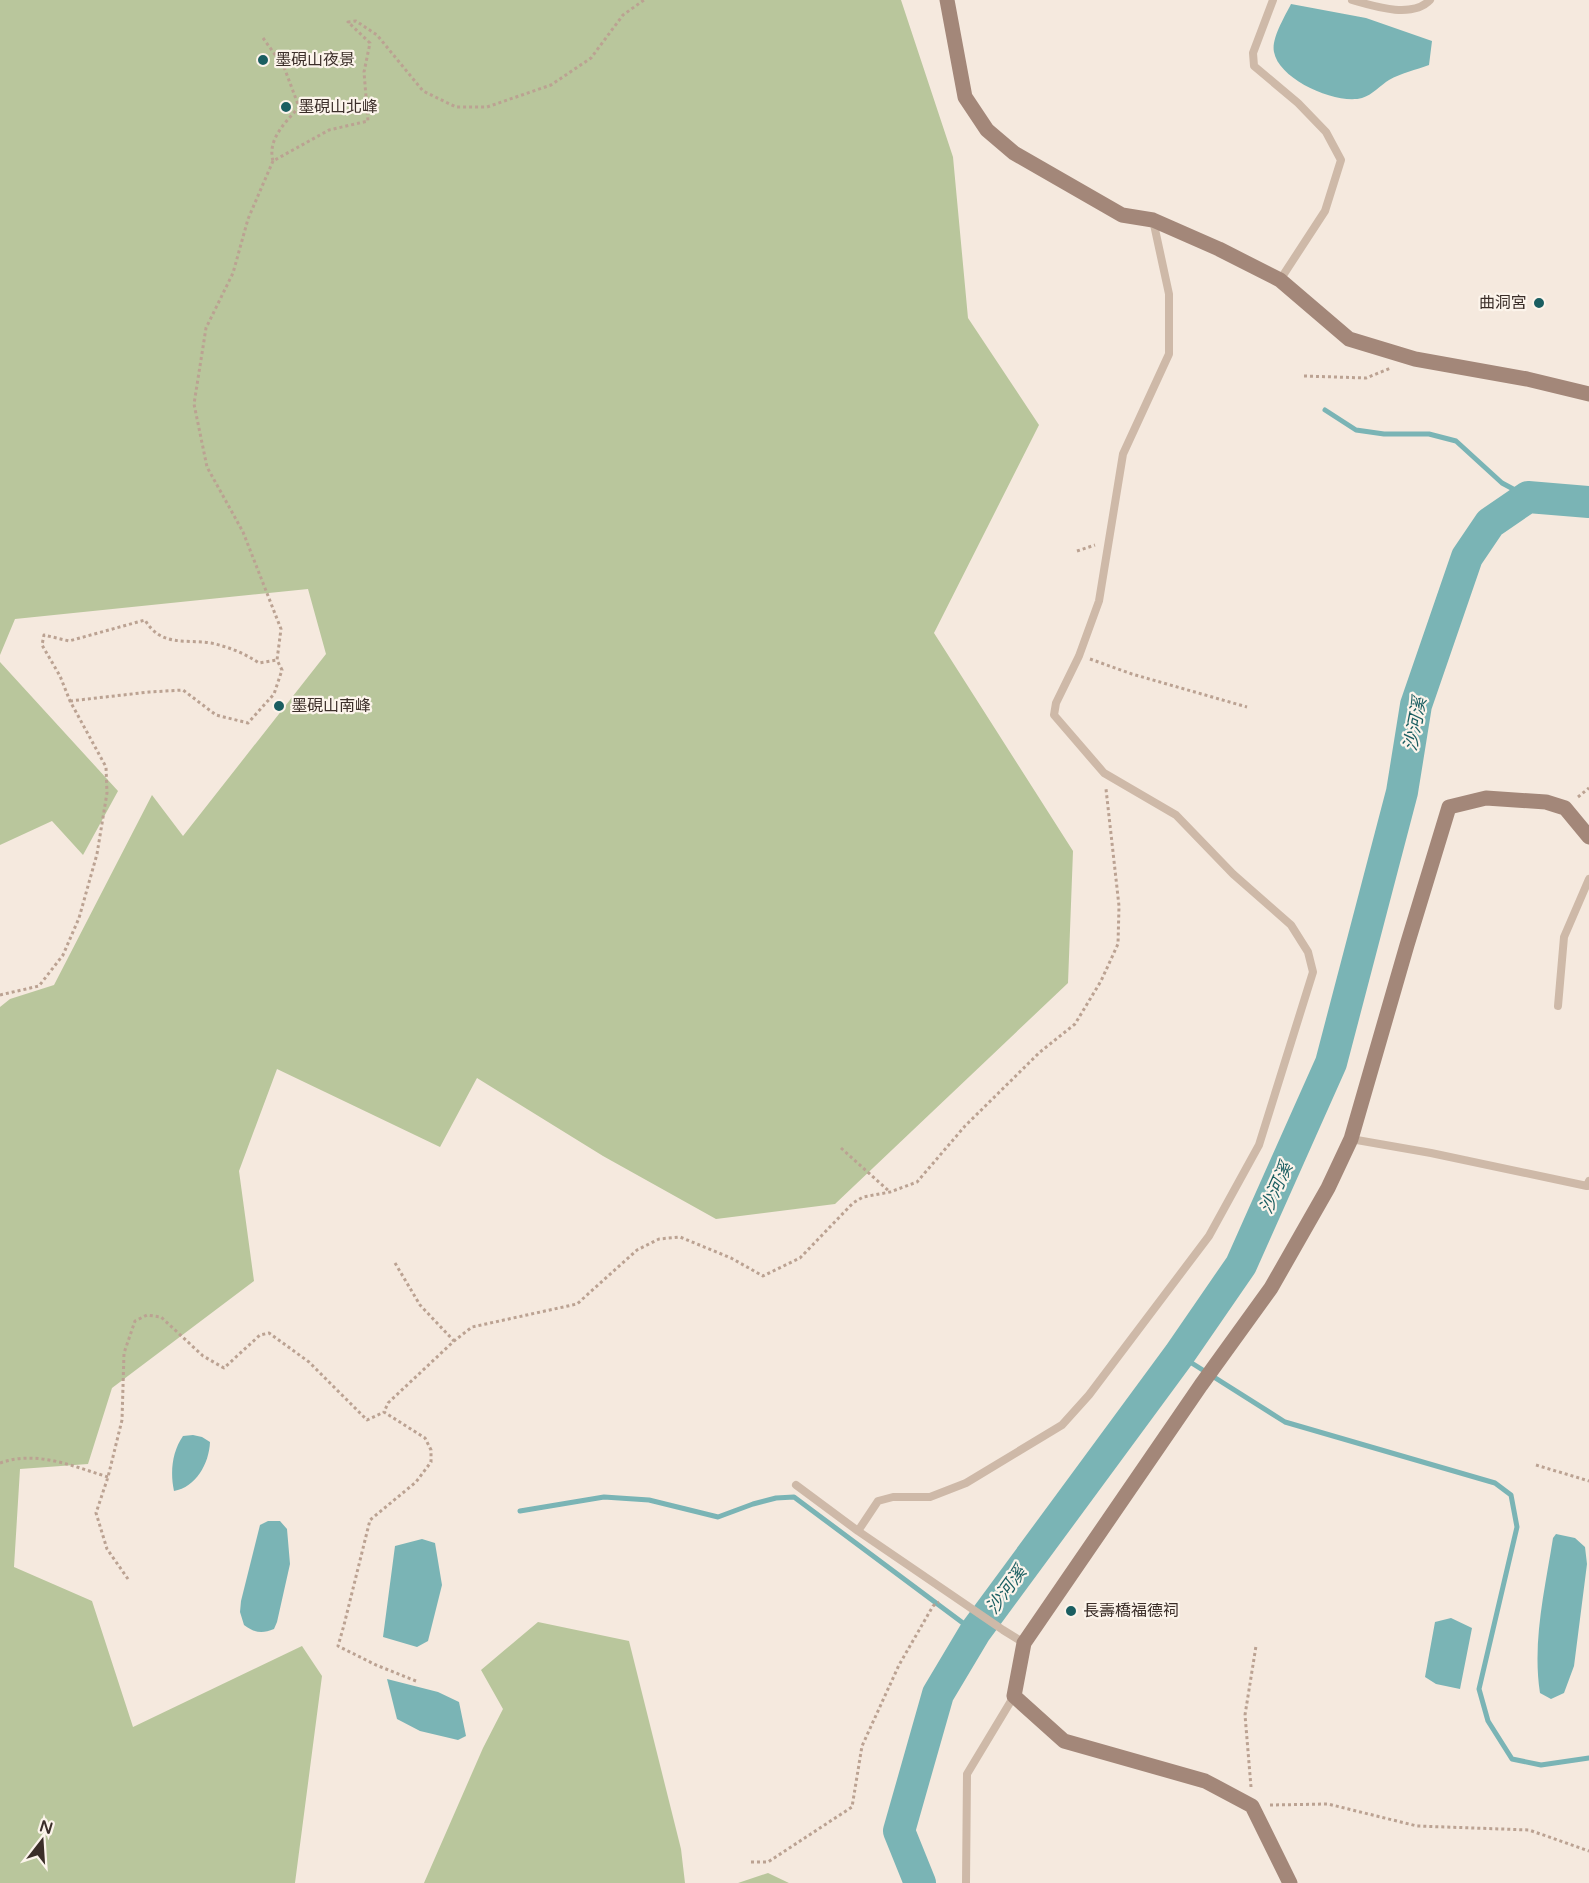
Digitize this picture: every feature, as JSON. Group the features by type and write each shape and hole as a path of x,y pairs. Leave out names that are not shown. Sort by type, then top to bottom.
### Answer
{"street":[{"path":"947,0 965,97 987,130 1014,153 1122,215 1154,220 1280,280 1349,339 1415,358 1589,394"},
{"path":"1290,1883 1252,1806 1205,1781 1064,1741 1014,1696 1024,1643 1201,1385 1271,1288 1328,1188 1351,1138 1449,807 1486,798 1546,802 1565,808 1589,837"}],"lane":[{"path":"1274,0 1253,53 1254,66 1298,103 1326,132 1341,160 1325,212 1280,280"},
{"path":"1352,0 1388,11 1424,6 1430,0"},
{"path":"858,1531 878,1501 893,1497 930,1497 966,1483 1062,1425 1089,1395 1209,1236 1259,1144 1311,981 1313,972 1308,952 1291,925 1233,874 1176,815 1104,772 1054,714 1056,703 1079,656 1099,601 1123,454 1169,354 1169,294 1154,220"},
{"path":"1558,1006 1564,937 1589,879"},
{"path":"1351,1138 1587,1186 1589,1180"},
{"path":"796,1485 858,1531 1024,1643"},
{"path":"966,1883 967,1774 1014,1696"}],"path":[{"path":"273,160 329,130 368,121 364,72 370,43 348,22 356,21 377,35 423,91 456,107 487,106 551,85 591,58 623,15 644,0"},
{"path":"70,701 183,690 216,715 248,723 274,694 282,670 277,660 281,629 243,532 207,467 194,404 206,328 233,273 248,219 273,160 271,151 277,134 299,107 284,68 263,38"},
{"path":"1304,376 1366,378 1415,358"},
{"path":"0,995 39,986 63,955 79,918 97,854 107,793 106,767 42,645 44,635 69,641 145,620 152,631 175,641 211,643 242,652 259,663 277,660"},
{"path":"1079,656 1132,674 1247,707"},
{"path":"128,1578 107,1549 96,1513 108,1477 122,1420 124,1353 135,1321 147,1315 161,1317 203,1356 225,1368 260,1335 269,1334 309,1362 368,1420 384,1412 388,1403 472,1327 577,1304 637,1250 659,1239 680,1237 731,1258 762,1276 800,1258 853,1203 863,1197 890,1192 917,1182 965,1126 1040,1052 1075,1024 1101,981 1118,944 1119,906 1104,772"},
{"path":"841,1148 890,1192"},
{"path":"395,1263 420,1305 454,1341"},
{"path":"384,1412 425,1438 432,1450 431,1462 416,1482 370,1520 338,1646 416,1681"},
{"path":"0,1463 15,1457 45,1458 108,1477"},
{"path":"1536,1465 1589,1481"},
{"path":"751,1862 768,1862 852,1806 862,1746 898,1665 933,1606 951,1595"},
{"path":"1256,1646 1245,1715 1252,1806 1328,1804 1417,1826 1529,1830 1589,1851"}],"green space":[{"path":"0,0 901,0 953,157 968,318 1039,425 934,633 1073,851 1068,983 835,1204 716,1219 603,1156 477,1078 440,1147 277,1069 239,1171 254,1281 112,1388 88,1464 20,1469 14,1567 92,1601 133,1727 302,1646 322,1676 295,1883 0,1883 0,1007 10,999 54,985 152,795 183,836 326,654 308,589 15,619 0,655"},
{"path":"0,662 118,791 83,855 52,821 0,845"},
{"path":"538,1622 629,1641 681,1849 685,1883 424,1883 483,1748 503,1709 481,1670"},
{"path":"768,1873 789,1883 738,1883"}],"water":[{"path":"1291,4 1366,18 1432,41 1429,65 1404,73 1362,98 1338,98 1310,88 1286,72 1274,52 1276,34"},
{"path":"193,1435 210,1442 207,1458 195,1480 182,1489 174,1491 172,1469 176,1449 183,1436"},
{"path":"268,1521 280,1521 287,1529 290,1564 274,1629 259,1632 244,1625 240,1612 260,1525"},
{"path":"1556,1534 1575,1538 1585,1547 1587,1564 1574,1666 1564,1693 1551,1699 1540,1693 1538,1635 1553,1538"},
{"path":"422,1539 435,1543 442,1585 428,1641 417,1647 383,1637 395,1546"},
{"path":"1451,1618 1472,1628 1460,1689 1436,1684 1425,1677 1435,1622"},
{"path":"387,1679 438,1692 459,1702 466,1736 458,1740 420,1731 397,1719"}],"waterway":[{"path":"1325,410 1356,430 1384,434 1429,434 1456,441 1502,483 1528,497"},
{"name":"沙河溪","path":"920,1883 899,1831 938,1694 975,1632 1179,1355 1241,1265 1331,1063 1402,792 1416,705 1467,557 1490,523 1528,497 1589,502"},
{"path":"1179,1355 1285,1422 1495,1483 1511,1495 1517,1527 1479,1689 1488,1721 1512,1759 1541,1765 1589,1758"},
{"path":"520,1511 604,1497 649,1500 718,1517 753,1504 776,1498 794,1497 975,1632"}],"place":[{"name":"墨硯山夜景","path":"263,60"},
{"name":"墨硯山北峰","path":"286,107"},
{"name":"曲洞宮","path":"1539,303"},
{"name":"墨硯山南峰","path":"279,706"},
{"name":"長壽橋福德祠","path":"1071,1611"}]}
